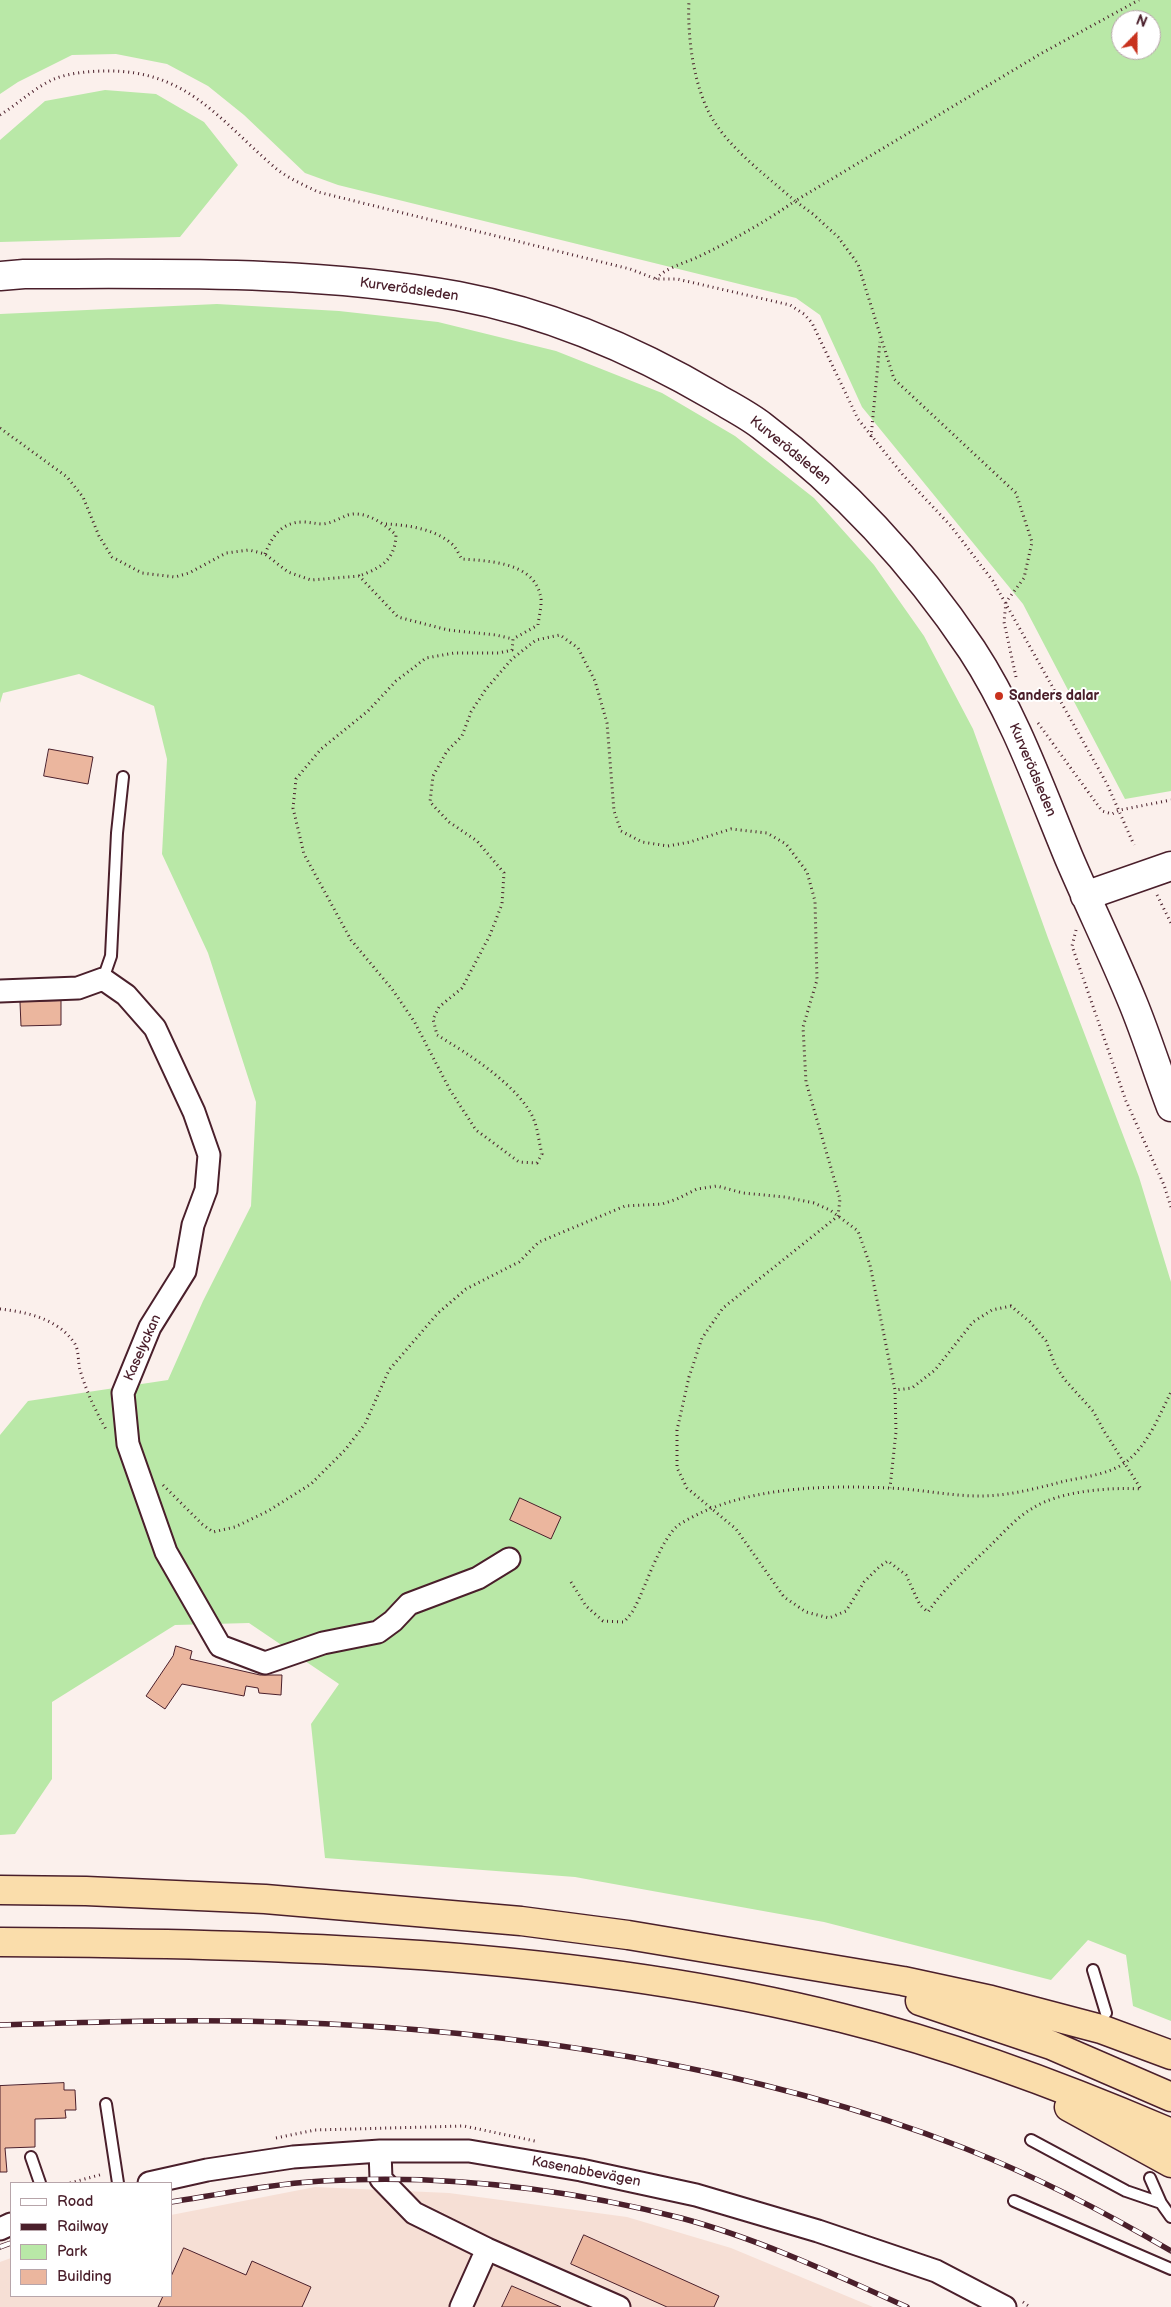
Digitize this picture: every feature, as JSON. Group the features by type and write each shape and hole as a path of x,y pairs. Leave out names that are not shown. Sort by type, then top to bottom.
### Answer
{"highway":[{"path":"0,1890 86,1891 265,1899 511,1920 628,1935 750,1957 903,1981 991,2000 1101,2029 1171,2055"},
{"path":"0,1942 184,1943 414,1955 606,1974 752,1998 844,2018 971,2055 1116,2109 1171,2133"},
{"path":"750,1957 935,2005 1051,2045 1171,2097"},
{"path":"971,2055 1160,2171"}],"main road":[{"name":"Kurverödsleden","path":"0,276 24,274 270,275 357,283 458,296 524,312 629,351 670,370 760,424 860,510 917,576 972,650 1014,726 1085,896 1135,1007 1171,1107"},
{"path":"1085,896 1171,866"}],"street":[{"path":"0,991 78,988 103,979"},
{"name":"Kaselyckan","path":"103,979 126,995 155,1028 194,1112 209,1155 206,1190 193,1225 184,1271 150,1327 123,1393 128,1444 166,1552 220,1646 265,1663 323,1643 378,1632 393,1621 408,1604 478,1578 509,1559"},
{"path":"380,2151 381,2179 414,2213 487,2249 619,2307"},
{"name":"Kasenabbevägen","path":"153,2182 207,2170 293,2157 380,2151 469,2151 581,2170 696,2195 818,2230 936,2271 1005,2307"},
{"path":"461,2307 487,2249"}],"lane":[{"path":"103,979 111,956 117,833 123,777"},
{"path":"1093,1970 1106,2013"},
{"path":"106,2104 118,2182"},
{"path":"1031,2140 1126,2191 1161,2203"},
{"path":"31,2157 40,2182"},
{"path":"1160,2171 1161,2203 1171,2218"},
{"path":"1014,2200 1171,2269"}],"path":[{"path":"689,0 691,52 704,98 715,123 730,141 838,238 858,264 894,379 1016,493 1032,542 1024,578 1006,602 1004,622 1015,676 1019,685"},
{"path":"656,279 660,273 699,257 738,236 1042,53 1139,0"},
{"path":"872,438 880,338"},
{"path":"0,428 67,476 83,497 99,536 112,557 142,573 175,577 195,570 226,552 249,550 265,554 288,572 311,580 359,576 387,562 396,548 396,535 386,524"},
{"path":"265,554 271,538 285,526 302,522 323,524 350,514 371,517 386,524 405,525 429,532 453,545 462,558 495,562 531,576 540,594 538,625 513,639 496,635 448,630 398,617 359,576"},
{"path":"513,639 512,650 499,653 454,653 426,658 396,681 368,711 321,749 296,779 293,808 304,854 351,940 392,990 414,1021 450,1090 476,1130 519,1162 537,1163 542,1154 534,1119 515,1091 466,1052 437,1035 433,1019 439,1007 462,988 490,934 502,904 504,873 477,842 449,822 430,802 433,776 447,751 462,736 471,712 486,689 512,658 536,640 560,635 578,648 595,681 607,723 614,811 620,831 642,842 668,846 690,842 731,829 767,833 786,844 807,872 815,900 817,980 804,1027 806,1082 840,1199 838,1216 723,1308 702,1338 689,1377 677,1430 677,1468 687,1488 736,1529 784,1597 806,1612 829,1618 846,1611 864,1582 888,1561 906,1575 920,1605 928,1612 938,1597 973,1562 1034,1507 1065,1496 1112,1487 1141,1489 1104,1431 1094,1411 1065,1380 1055,1365 1046,1341 1030,1322 1011,1306 992,1310 973,1322 935,1370 912,1388 895,1390"},
{"path":"1035,718 1102,811 1112,814 1120,810 1171,800"},
{"path":"1157,894 1171,922"},
{"path":"1085,896 1072,946 1126,1101 1164,1185 1171,1207"},
{"path":"160,1482 202,1524 213,1532 235,1527 268,1511 311,1484 345,1450 365,1424 389,1370 445,1307 466,1289 519,1262 539,1242 625,1206 662,1204 697,1189 717,1186 743,1193 785,1197 814,1203 830,1210 858,1230 870,1265 895,1390 896,1432 890,1488"},
{"path":"0,1309 44,1318 66,1334 76,1346 78,1364 89,1400 108,1434"},
{"path":"571,1582 586,1606 603,1621 624,1622 635,1609 663,1546 678,1526 710,1508 735,1499 773,1492 839,1488 890,1488 980,1496 1026,1491 1106,1471 1125,1462 1140,1449 1171,1392"}],"shaded area":[{"path":"315,2187 449,2193 627,2217 731,2248 873,2307 0,2307 0,2262 10,2258 10,2297 172,2297 172,2215"}],"green space":[{"path":"0,0 1171,0 1171,791 1125,799 1023,604 862,407 820,315 796,298 338,185 305,173 244,115 208,86 167,64 116,54 72,55 18,82 0,94"},
{"path":"105,90 156,94 204,122 238,165 180,237 0,242 0,140 45,101"},
{"path":"217,304 339,311 438,322 556,351 662,393 735,436 814,498 874,565 924,636 973,729 1048,938 1139,1177 1171,1282 1171,2021 1133,2006 1126,1955 1088,1940 1051,1980 824,1922 575,1877 325,1858 311,1724 339,1684 249,1623 175,1625 52,1702 52,1779 15,1834 0,1835 0,1435 28,1401 168,1380 203,1301 251,1206 256,1102 208,953 162,854 167,759 154,706 79,674 3,693 0,703 0,314"}],"building":[{"path":"1030,692 1034,698 1030,700 1027,694"},
{"path":"49,749 93,757 88,784 44,776"},
{"path":"61,1001 61,1025 21,1026 20,1002"},
{"path":"520,1498 561,1517 551,1539 510,1520"},
{"path":"176,1646 192,1651 190,1659 260,1675 282,1675 281,1695 259,1693 258,1688 246,1686 244,1696 182,1684 165,1709 146,1696 173,1656"},
{"path":"64,2083 64,2090 75,2090 76,2110 65,2110 66,2118 35,2119 35,2147 5,2148 7,2172 0,2172 0,2086"},
{"path":"584,2235 719,2296 714,2307 667,2307 571,2264"},
{"path":"184,2248 246,2275 252,2261 311,2287 302,2307 158,2307 163,2297 172,2297 172,2275"},
{"path":"512,2286 561,2307 502,2307"}],"railway":[{"path":"0,2025 210,2021 366,2026 453,2033 628,2056 800,2094 883,2119 964,2148 1017,2170 1069,2195 1171,2251"},
{"path":"172,2202 284,2184 367,2179 457,2182 548,2191 637,2208 710,2226 796,2258 907,2307"},
{"path":"0,2247 10,2243"}],"place":[{"name":"Sanders dalar","path":"999,696"}]}
